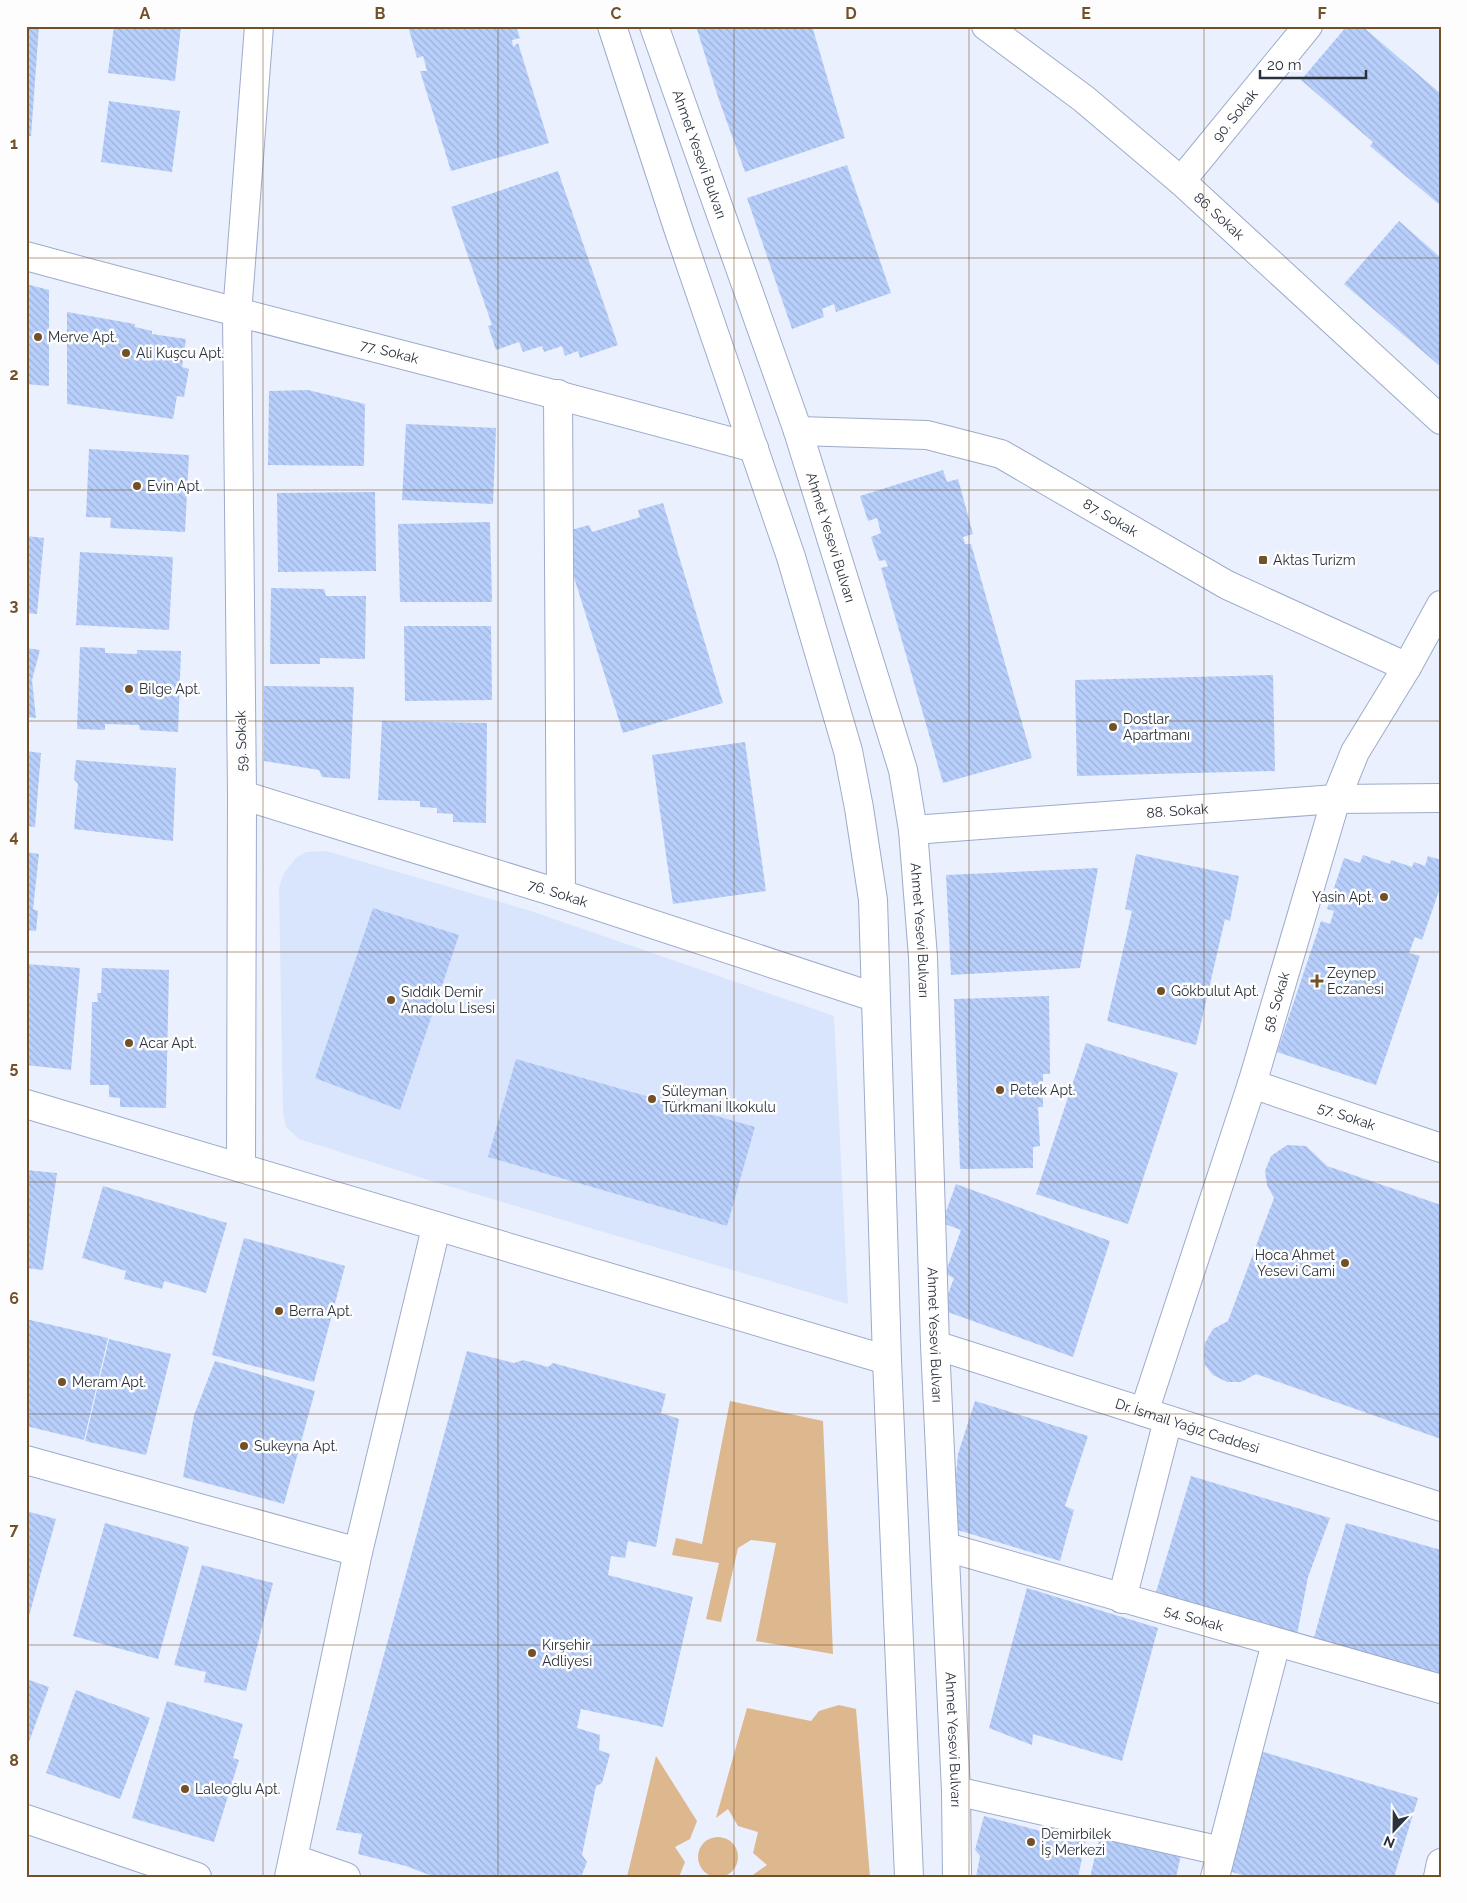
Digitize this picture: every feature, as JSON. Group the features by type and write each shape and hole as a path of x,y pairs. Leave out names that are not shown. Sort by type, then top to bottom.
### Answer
{"street":[{"name":"59. Sokak","path":"241,1168 242,795 237,314 259,26"},
{"path":"612,26 678,228 791,557 848,750 860,808 873,900 874,997 887,1360 908,1875"},
{"name":"Ahmet Yesevi Bulvarı","path":"654,26 798,430 903,770 913,830 923,957 935,1345 946,1547 956,1791 957,1877"},
{"name":"86. Sokak","path":"986,26 1084,99 1181,181 1441,420"},
{"name":"90. Sokak","path":"1181,181 1308,26"},
{"name":"77. Sokak","path":"26,256 237,314 558,394 754,448"},
{"path":"558,394 561,894"},
{"name":"87. Sokak","path":"798,430 927,434 1001,454 1227,585 1407,667"},
{"name":"58. Sokak","path":"1122,1599 1156,1416 1336,799 1355,752 1407,667 1441,605"},
{"name":"76. Sokak","path":"242,795 561,894 874,997"},
{"name":"88. Sokak","path":"913,830 1336,799 1441,798"},
{"name":"57. Sokak","path":"1252,1084 1441,1148"},
{"path":"26,1104 436,1228 887,1360"},
{"path":"346,1877 292,1868 358,1552 436,1228"},
{"name":"Dr. İsmail Yağız Caddesi","path":"935,1345 1441,1507"},
{"path":"26,1460 358,1552"},
{"name":"54. Sokak","path":"946,1547 1441,1689"},
{"path":"956,1791 1218,1864 1276,1643"},
{"path":"26,1819 197,1877"},
{"path":"1438,1877 1441,1863"}],"shaded area":[{"name":"Süleyman Türkmani İlkokulu","path":"326,851 531,911 834,1016 848,1304 438,1183 299,1139 286,1127 283,1112 279,888 284,873 297,857 306,852"},
{"path":"730,1401 823,1421 833,1654 756,1641 776,1543 751,1540 738,1548 721,1622 706,1619 719,1563 672,1555 676,1538 702,1544"},
{"path":"839,1705 856,1709 870,1877 750,1877 767,1865 753,1853 758,1832 738,1826 728,1809 716,1818 747,1708 811,1721 819,1711"},
{"path":"656,1756 697,1821 690,1839 675,1847 685,1862 679,1877 627,1877"},
{"path":"722,1837 729,1840 735,1846 738,1857 737,1865 729,1874 722,1877 714,1877 707,1874 699,1865 698,1853 701,1846 710,1838"}],"building":[{"path":"26,26 39,26 31,136 26,136"},
{"path":"114,26 181,26 175,81 108,73"},
{"path":"408,26 516,26 520,38 512,40 513,47 518,43 549,143 451,171 420,71 427,71 423,56 417,58"},
{"path":"696,26 812,26 845,138 745,172 719,100"},
{"path":"1347,26 1362,26 1441,94 1441,206 1370,146 1373,142 1301,80"},
{"path":"109,101 180,111 172,172 101,162"},
{"path":"847,165 891,293 836,312 834,304 822,309 824,317 792,329 747,198"},
{"path":"558,171 618,345 580,358 578,351 565,356 562,346 544,352 542,346 523,352 519,342 496,350 488,326 492,325 451,207"},
{"path":"1399,221 1441,258 1441,367 1344,284"},
{"name":"Merve Apt.","path":"26,284 49,290 49,386 26,384"},
{"name":"Ali Kuşcu Apt.","path":"67,312 135,324 135,327 152,331 152,334 186,339 182,367 189,369 184,397 177,396 173,419 67,404"},
{"path":"308,390 365,404 364,466 268,465 269,391"},
{"path":"406,424 496,428 493,504 402,500"},
{"path":"26,428 29,428 28,441 26,441"},
{"name":"Evin Apt.","path":"89,449 189,455 185,532 110,528 111,518 86,517"},
{"path":"943,470 947,482 958,479 973,534 963,537 965,544 971,544 1032,758 943,783 881,568 888,566 885,560 879,561 871,537 881,533 877,518 868,521 860,496"},
{"path":"375,492 376,571 278,572 277,493"},
{"path":"663,503 723,703 623,733 560,533 589,525 592,532 640,517 638,510"},
{"path":"490,522 492,602 400,602 398,524"},
{"path":"26,536 44,538 37,614 26,613"},
{"path":"80,552 173,557 169,630 76,625"},
{"path":"271,588 324,589 326,596 366,596 365,659 320,658 320,664 270,664"},
{"path":"404,626 491,626 492,700 405,701"},
{"name":"Bilge Apt.","path":"80,647 105,648 105,653 137,654 137,650 181,651 178,732 140,730 139,725 105,724 105,730 77,729"},
{"path":"26,648 40,650 32,680 36,718 26,717"},
{"path":"1273,675 1275,771 1077,776 1075,680"},
{"path":"264,686 354,687 350,779 322,777 319,770 264,761"},
{"path":"382,721 487,723 486,823 453,822 453,814 437,813 437,808 420,807 420,801 378,800"},
{"path":"745,742 766,891 673,904 652,755"},
{"path":"26,751 41,753 35,827 26,826"},
{"path":"76,760 176,768 173,841 74,829 78,784 74,779"},
{"path":"26,852 39,854 33,909 38,911 36,931 26,930"},
{"path":"1136,854 1239,876 1230,921 1225,919 1196,1045 1107,1021 1132,911 1125,909"},
{"path":"1363,855 1390,864 1391,860 1412,867 1414,862 1425,866 1428,856 1441,860 1441,885 1422,940 1415,937 1409,953 1420,956 1376,1085 1277,1052 1321,921 1330,924 1334,911 1327,909 1344,858 1360,863"},
{"path":"1098,868 1080,968 951,975 946,875"},
{"path":"373,908 459,935 400,1110 315,1078"},
{"path":"26,964 80,968 71,1070 26,1065"},
{"name":"Acar Apt.","path":"102,968 169,970 166,1108 120,1107 120,1098 109,1097 109,1085 90,1085 92,1002 98,1002 97,993 101,993"},
{"name":"Petek Apt.","path":"1049,996 1050,1074 1043,1074 1043,1107 1038,1107 1040,1146 1033,1147 1033,1168 960,1169 954,999"},
{"path":"1086,1043 1178,1073 1128,1224 1036,1194"},
{"path":"516,1059 755,1127 727,1226 488,1157"},
{"name":"Hoca Ahmet Yesevi Cami","path":"1287,1145 1306,1146 1327,1166 1441,1205 1441,1439 1256,1374 1241,1382 1227,1382 1213,1375 1205,1365 1205,1343 1213,1329 1228,1321 1274,1198 1267,1185 1265,1171 1271,1156"},
{"path":"26,1170 57,1173 43,1270 26,1268"},
{"path":"956,1184 1110,1241 1073,1357 942,1310 954,1278 945,1274 961,1230 942,1223"},
{"path":"103,1186 227,1223 206,1293 164,1281 162,1289 124,1279 126,1271 82,1258"},
{"name":"Berra Apt.","path":"244,1238 345,1266 314,1382 212,1355"},
{"name":"Meram Apt.","path":"26,1319 108,1338 84,1440 26,1426"},
{"path":"109,1339 171,1354 146,1455 85,1441"},
{"name":"Kırşehir Adliyesi","path":"467,1351 514,1363 523,1360 548,1367 553,1363 666,1394 661,1413 679,1419 656,1547 628,1541 625,1558 611,1556 608,1575 693,1597 663,1727 581,1709 577,1728 600,1735 599,1750 610,1754 602,1783 596,1786 582,1855 587,1862 581,1877 435,1877 406,1866 358,1854 362,1834 336,1830"},
{"name":"Sukeyna Apt.","path":"215,1361 315,1391 284,1504 183,1477 194,1415"},
{"path":"975,1401 1088,1436 1065,1506 1074,1510 1060,1561 951,1528 958,1454"},
{"path":"1191,1476 1330,1518 1308,1577 1297,1635 1156,1592"},
{"path":"26,1511 56,1519 27,1623 26,1623"},
{"path":"105,1523 189,1547 158,1659 73,1636"},
{"path":"1346,1523 1441,1550 1441,1677 1313,1641"},
{"path":"202,1565 273,1583 246,1691 204,1682 206,1672 174,1665"},
{"path":"1027,1588 1158,1628 1122,1761 1033,1734 1032,1745 989,1728"},
{"path":"26,1679 49,1687 26,1750"},
{"path":"76,1690 150,1718 120,1799 46,1773"},
{"name":"Laleoğlu Apt.","path":"167,1701 243,1724 233,1758 239,1760 214,1842 132,1818"},
{"path":"1257,1750 1418,1798 1394,1877 1249,1877 1222,1869"},
{"name":"Demirbilek İş Merkezi","path":"984,1816 1048,1833 1051,1827 1087,1835 1078,1877 976,1877 980,1856 975,1850"},
{"path":"1100,1836 1181,1855 1176,1877 1090,1877"}],"place":[{"name":"Merve Apt.","path":"38,337"},
{"name":"Ali Kuşcu Apt.","path":"126,353"},
{"name":"Evin Apt.","path":"137,486"},
{"name":"Aktas Turizm","path":"1263,560"},
{"name":"Bilge Apt.","path":"129,689"},
{"name":"Dostlar Apartmanı","path":"1113,727"},
{"name":"Yasin Apt.","path":"1384,897"},
{"name":"Zeynep Eczanesi","path":"1317,981"},
{"name":"Gökbulut Apt.","path":"1161,991"},
{"name":"Sıddık Demir Anadolu Lisesi","path":"391,1000"},
{"name":"Acar Apt.","path":"129,1043"},
{"name":"Petek Apt.","path":"1000,1090"},
{"name":"Süleyman Türkmani İlkokulu","path":"652,1099"},
{"name":"Hoca Ahmet Yesevi Cami","path":"1345,1263"},
{"name":"Berra Apt.","path":"279,1311"},
{"name":"Meram Apt.","path":"62,1382"},
{"name":"Sukeyna Apt.","path":"244,1446"},
{"name":"Kırşehir Adliyesi","path":"532,1653"},
{"name":"Laleoğlu Apt.","path":"185,1789"},
{"name":"Demirbilek İş Merkezi","path":"1031,1842"}]}
